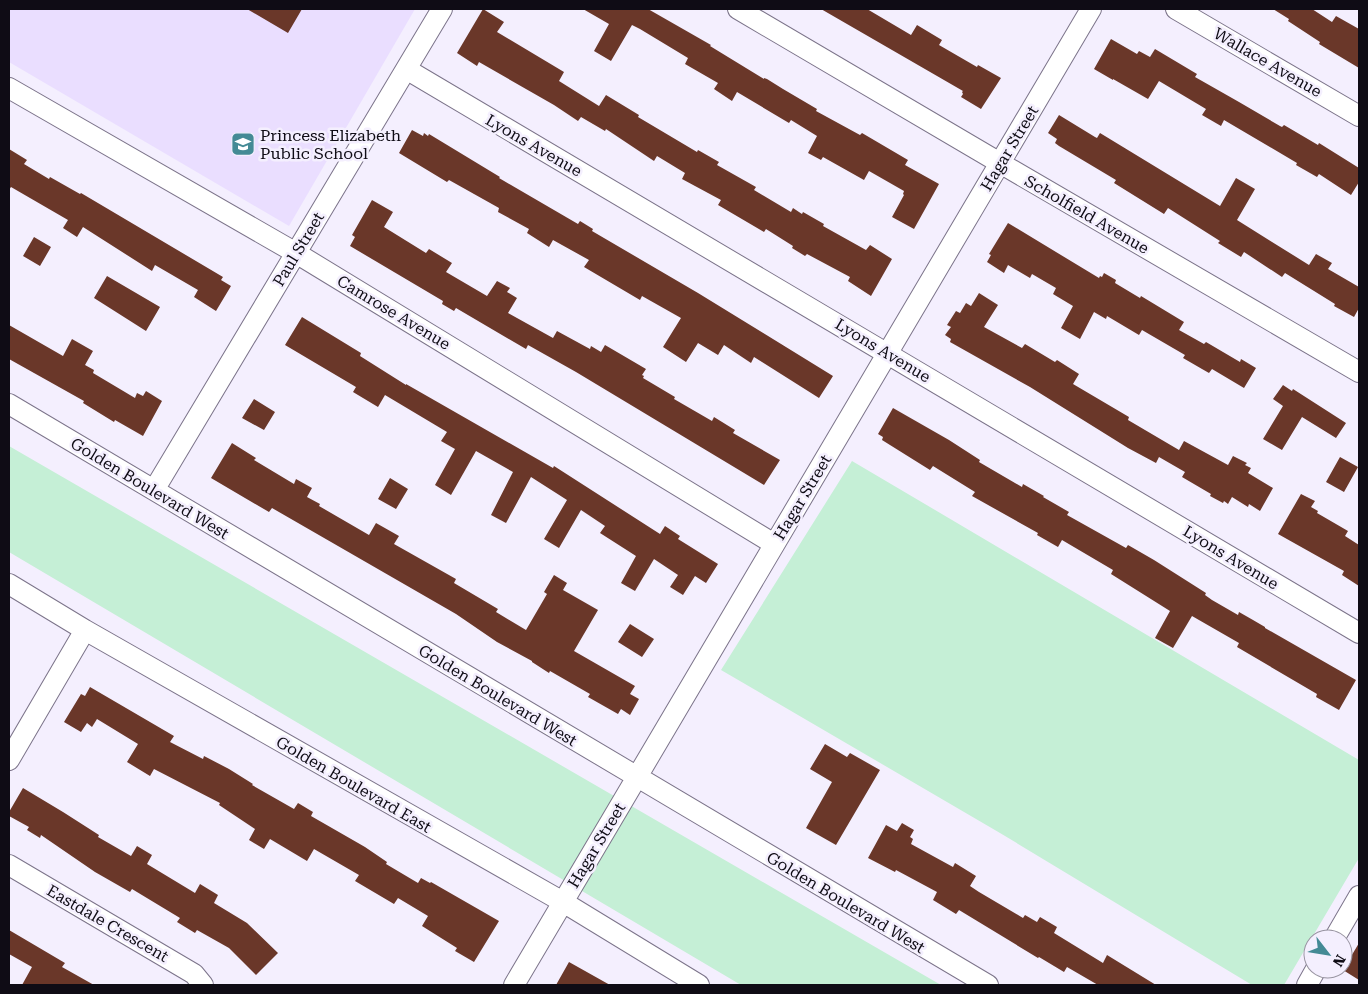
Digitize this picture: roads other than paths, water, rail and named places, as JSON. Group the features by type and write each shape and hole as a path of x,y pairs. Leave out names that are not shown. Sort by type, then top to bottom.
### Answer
{"street":[{"name":"Paul Street","path":"154,490 442,9"},
{"name":"Scholfield Avenue","path":"738,9 1359,372"},
{"name":"Hagar Street","path":"514,985 1092,9"},
{"name":"Wallace Avenue","path":"1176,9 1359,116"},
{"name":"Lyons Avenue","path":"406,69 1359,632"},
{"name":"Camrose Avenue","path":"9,88 296,253 774,544"},
{"name":"Golden Boulevard West","path":"9,404 988,985"},
{"name":"Golden Boulevard East","path":"9,584 84,630 563,902 699,985"},
{"path":"9,760 84,630"},
{"name":"Eastdale Crescent","path":"9,865 194,974 203,985"},
{"path":"1340,929 1359,896"}],"place":[{"name":"Princess Elizabeth Public School","path":"243,144"}]}
